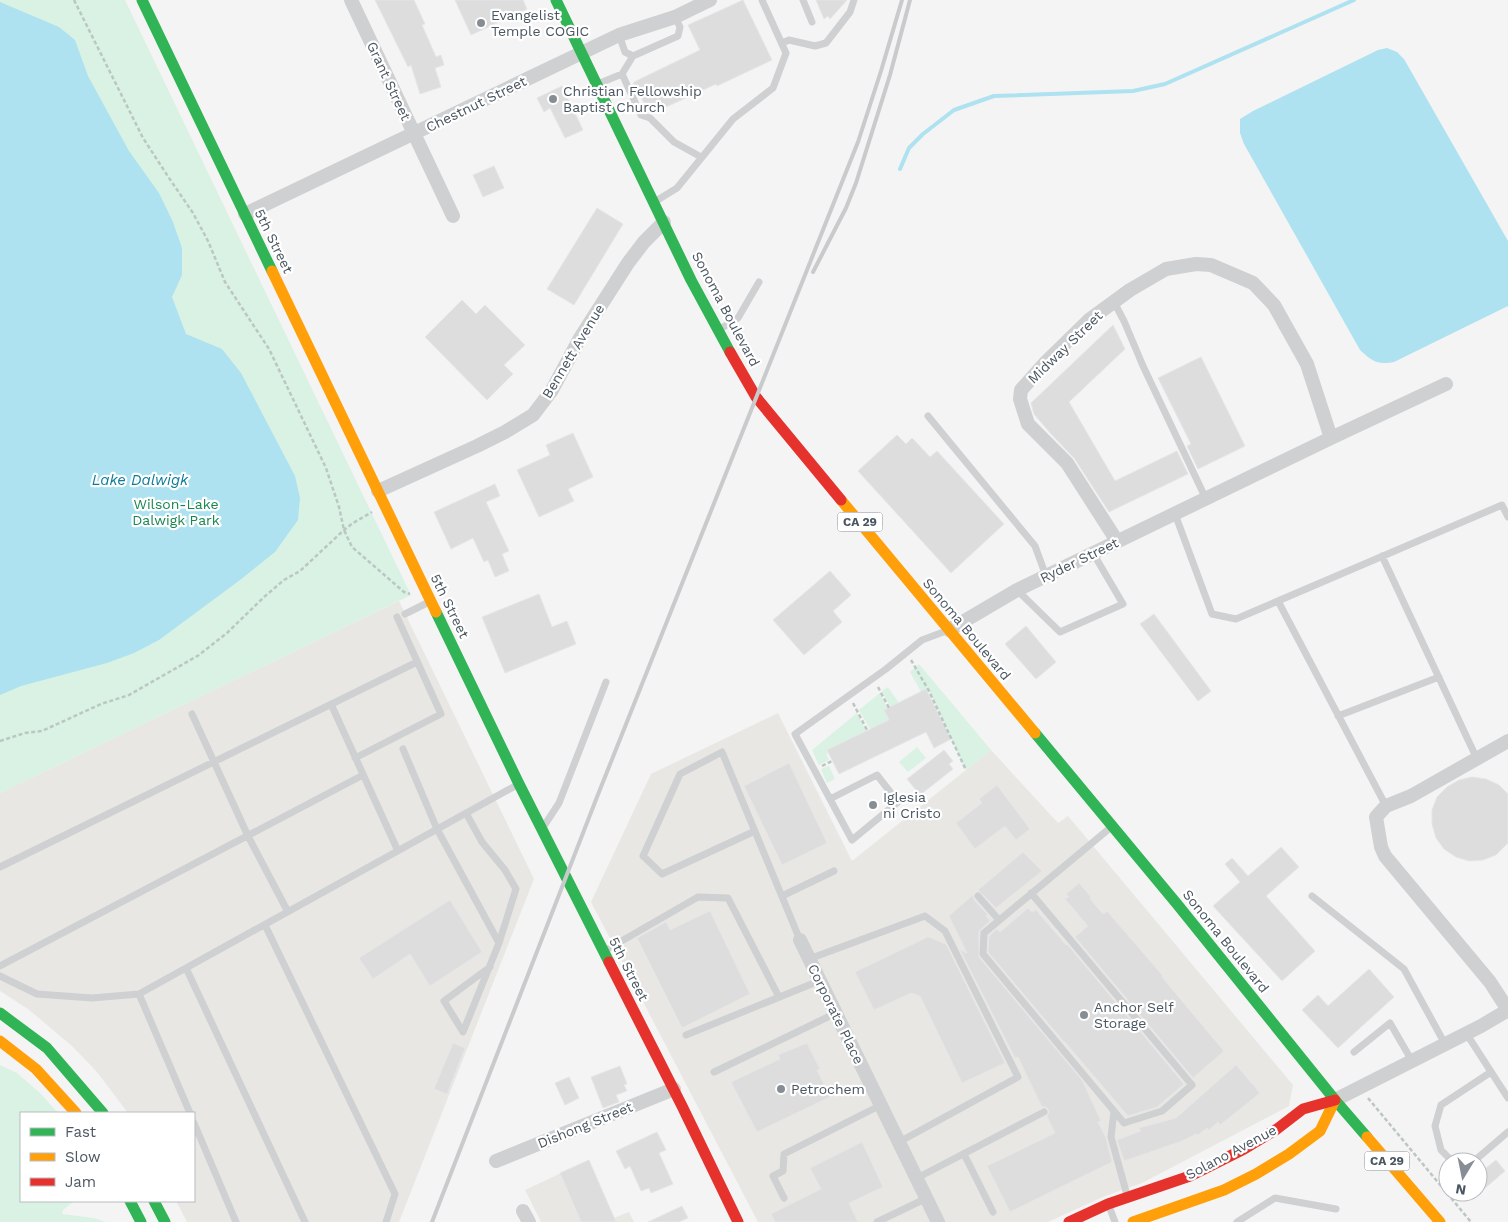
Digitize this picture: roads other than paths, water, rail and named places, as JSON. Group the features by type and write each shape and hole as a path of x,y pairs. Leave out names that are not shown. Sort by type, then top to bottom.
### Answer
{"main road":[{"name":"5th Street","path":"142,0 519,784 674,1089 738,1222"},
{"name":"Sonoma Boulevard","path":"556,0 717,330 756,397 1178,904 1335,1100 1440,1222"},
{"path":"0,1013 47,1048 102,1112"},
{"path":"0,1041 36,1069 75,1112"},
{"name":"Solano Avenue","path":"1069,1222 1108,1204 1190,1176 1244,1149 1277,1129 1303,1108 1335,1100"},
{"name":"Solano Avenue","path":"1133,1222 1224,1190 1256,1174 1289,1154 1320,1131 1335,1100"},
{"path":"131,1202 141,1222"},
{"path":"155,1202 165,1222"}],"street":[{"name":"Grant Street","path":"351,0 453,216"},
{"name":"Chestnut Street","path":"245,214 619,35 675,17 710,0"},
{"name":"Bennett Avenue","path":"381,497 505,432 533,415 552,390 580,338 628,263 644,242 664,222"},
{"name":"Midway Street","path":"1117,541 1067,463 1028,424 1020,399 1021,390 1046,362 1089,320 1130,290 1166,269 1196,264 1211,265 1253,283 1274,305 1307,364 1332,438"},
{"name":"Ryder Street","path":"949,630 1017,590 1446,384"},
{"path":"1508,741 1411,796 1386,806 1376,818 1381,847 1385,856 1490,982 1508,1010"},
{"name":"Corporate Place","path":"800,940 938,1222"},
{"name":"Solano Avenue","path":"1335,1100 1508,1010"},
{"name":"Dishong Street","path":"496,1161 674,1089"}],"lane":[{"path":"654,202 677,188 733,119 773,88 786,52 762,0"},
{"path":"803,0 812,22"},
{"path":"782,43 789,40 815,46 826,43 850,12 854,0"},
{"path":"597,84 622,74 633,56 678,36 680,27 675,17"},
{"path":"619,35 626,52 633,56"},
{"path":"622,74 641,115 650,118 674,142 701,157"},
{"path":"717,330 738,318 759,282"},
{"path":"1114,302 1206,499"},
{"path":"928,416 1035,546 1046,576"},
{"path":"1174,514 1212,614 1236,619 1502,505 1508,516"},
{"path":"1017,590 1060,632 1123,604 1094,553"},
{"path":"1382,556 1477,758"},
{"path":"405,614 431,601"},
{"path":"1278,601 1386,806"},
{"path":"355,758 441,714 397,617"},
{"name":"Ryder Street","path":"830,798 877,775 898,802 852,840 795,734 922,640 949,630"},
{"path":"0,867 417,662"},
{"path":"1338,716 1439,677"},
{"path":"542,829 559,803 606,682"},
{"path":"331,704 398,851"},
{"path":"192,714 248,836 288,912"},
{"path":"403,749 438,829 500,943"},
{"path":"754,831 662,874 643,856 680,774 722,752 800,940"},
{"path":"0,966 363,776"},
{"path":"0,976 37,994 92,998 139,994 519,784"},
{"path":"466,813 482,842 505,870 516,889 500,943 464,1032 444,1001 490,967"},
{"path":"1031,893 1192,1085 1162,1111 1124,1123 983,954 984,933 1031,893 1112,826"},
{"path":"782,896 834,871"},
{"path":"978,896 999,920"},
{"path":"1312,896 1404,969 1445,1044"},
{"path":"603,952 698,897 728,898 779,997"},
{"path":"809,960 925,916 945,931 1018,1077 899,1142"},
{"path":"265,924 396,1194 386,1222"},
{"path":"186,968 305,1222"},
{"path":"686,1035 819,980"},
{"path":"139,994 190,1112"},
{"path":"714,1072 836,1013"},
{"path":"1354,1052 1390,1023 1412,1061"},
{"path":"1466,1033 1508,1098"},
{"path":"1443,1152 1435,1126 1441,1105 1491,1072"},
{"path":"784,1198 773,1176 783,1171 784,1154 881,1105"},
{"path":"1114,1111 1111,1137 1128,1197"},
{"path":"917,1178 1044,1112"},
{"path":"195,1125 236,1222"},
{"path":"1485,1152 1508,1132"},
{"path":"964,1154 993,1212"},
{"path":"877,1222 926,1198"},
{"path":"1237,1222 1274,1198 1336,1209"},
{"path":"1108,1204 1115,1222"}],"water":[{"name":"Lake Dalwigk","path":"0,2 59,27 75,40 88,76 129,151 159,193 173,222 182,248 182,275 172,297 186,334 222,349 241,373 295,476 300,498 298,520 275,552 159,640 134,653 107,663 21,686 0,695"},
{"path":"1387,48 1397,52 1404,59 1508,241 1508,306 1394,362 1383,363 1372,359 1360,350 1244,144 1240,133 1240,119 1378,50"}],"waterway":[{"path":"900,169 909,148 923,134 954,110 994,96 1133,91 1165,84 1354,0"}],"railway":[{"path":"432,1222 597,797 858,142 902,0"},
{"path":"813,272 846,208 856,183 890,75 910,0"}],"place":[{"name":"Evangelist Temple COGIC","path":"481,23"},
{"name":"Christian Fellowship Baptist Church","path":"553,99"},
{"name":"Iglesia ni Cristo","path":"873,805"},
{"name":"Anchor Self Storage","path":"1084,1015"},
{"name":"Petrochem","path":"781,1089"}],"park label":[{"name":"Wilson-Lake Dalwigk Park","path":"176,512"}]}
